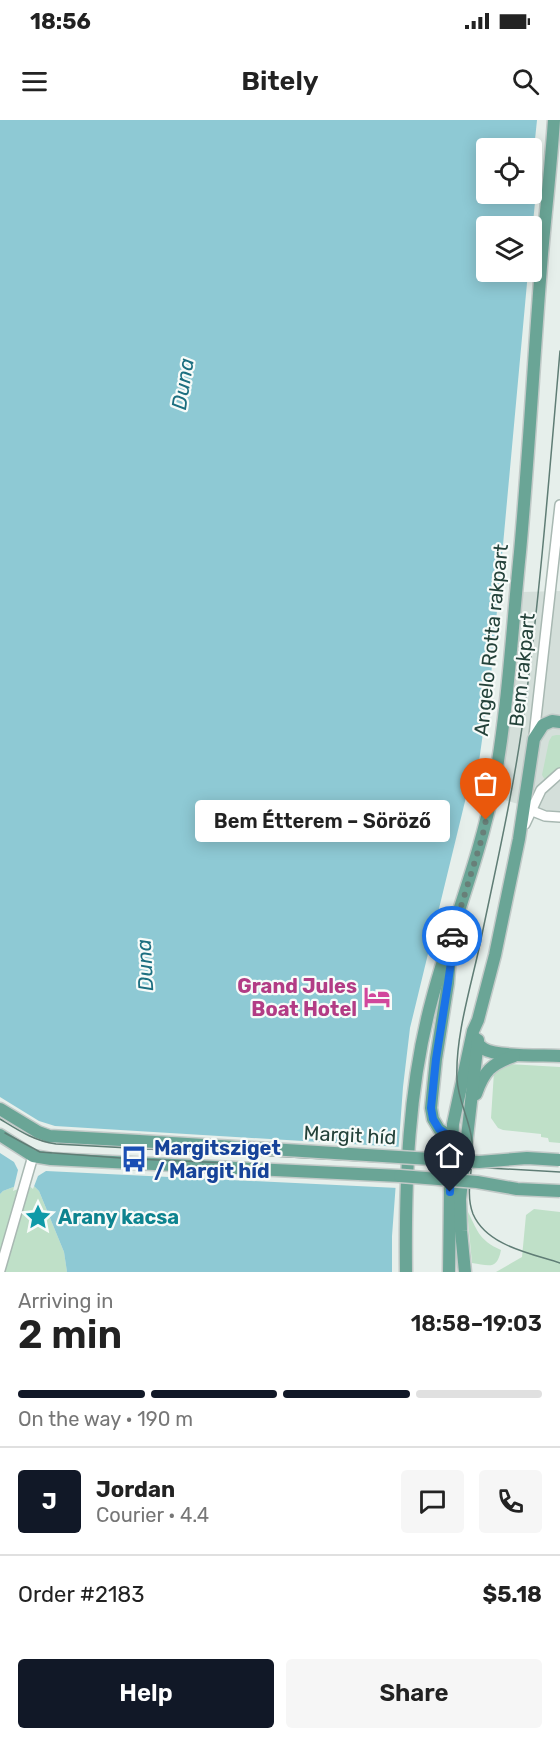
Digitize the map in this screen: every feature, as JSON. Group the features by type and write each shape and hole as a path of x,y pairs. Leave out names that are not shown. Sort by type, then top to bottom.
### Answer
{"main road":[{"name":"Angelo Rotta rakpart","path":"406,1272 408,1139 415,1078 432,999 482,838 494,783 506,694 527,476 554,120"},
{"path":"534,739 543,725 556,721"},
{"name":"Bem rakpart","path":"449,1272 453,1124 495,955 519,838 534,739"},
{"path":"450,942 451,962 431,1108 433,1119 439,1129 465,1149"},
{"path":"465,1272 460,1199 478,1044 476,1025"},
{"path":"478,1044 489,1051 560,1056"},
{"path":"470,1112 486,1072 500,1061 518,1054"},
{"name":"Margit híd","path":"0,1109 38,1132 53,1136 469,1161 527,1158 560,1160"},
{"name":"Margit híd","path":"0,1135 33,1156 51,1159 422,1177 477,1182 517,1189 560,1191"}],"street":[{"name":"Bem rakpart","path":"534,739 560,505"},
{"path":"550,600 560,599"},
{"name":"Bem rakpart","path":"519,838 541,790 560,773"},
{"path":"526,787 530,810 545,816 560,817"},
{"path":"0,1270 33,1156"}],"shaded area":[{"path":"560,591 560,811 535,809 498,798 511,720 522,592"}],"green space":[{"path":"560,735 560,767 545,780 542,775 549,741 552,736"},
{"path":"506,1064 560,1067 560,1143 549,1142 548,1138 541,1137 541,1134 503,1130 498,1128 491,1118 494,1072"},
{"path":"29,1181 39,1191 64,1252 67,1272 0,1272 0,1194"},
{"path":"534,1209 560,1212 560,1272 496,1272 522,1257 526,1215"},
{"path":"467,1210 483,1238 501,1250 494,1264 472,1263"}],"water":[{"name":"Duna","path":"0,120 537,120 535,138 476,138 476,204 535,204 534,216 476,216 476,282 527,282 491,676 475,790 468,789 410,1028 403,1087 392,1236 392,1272 67,1272 64,1252 39,1191 29,1181 0,1194"}],"pier":[{"path":"0,1097 39,1121 55,1126 401,1147 398,1188 46,1171 38,1176 33,1189 28,1185 13,1191 18,1170 14,1162 0,1153"}],"tram line":[{"path":"560,351 541,568 522,729 506,821 461,1029 457,1063 459,1095 469,1126 473,1150 469,1196 473,1214 488,1234 499,1241 523,1252 560,1263"},
{"path":"0,1119 33,1138 56,1144 560,1172"},
{"path":"5,1133 40,1152 228,1163"}],"way so far":[{"path":"452,936 486,820"}],"place":[{"name":"Bem Étterem – Söröző","path":"486,820"},
{"name":"Grand Jules Boat Hotel","path":"377,997"},
{"name":"Margitsziget / Margit híd","path":"134,1159"},
{"name":"Arany kacsa","path":"38,1217"}],"route":[{"path":"450,1192 452,1138 439,1129 431,1114 431,1108 451,962 452,936"}]}
